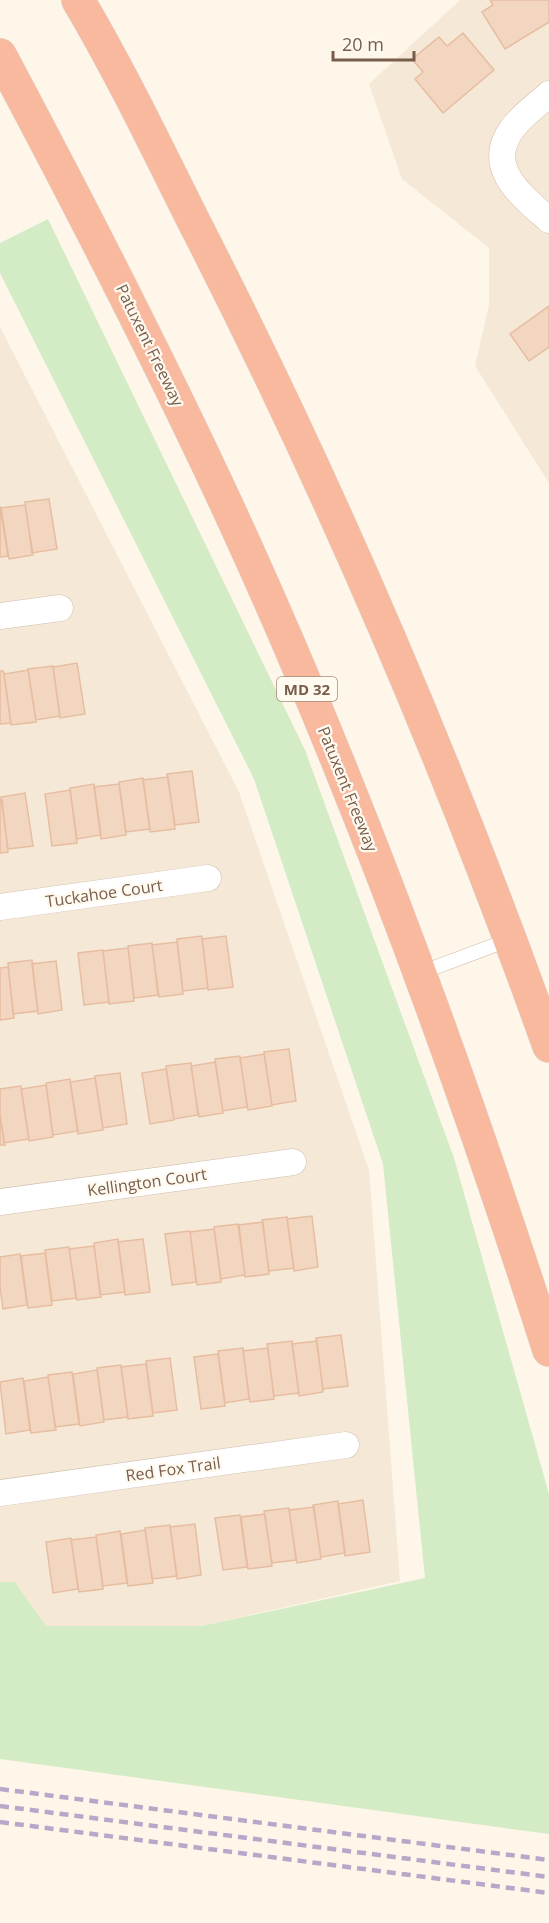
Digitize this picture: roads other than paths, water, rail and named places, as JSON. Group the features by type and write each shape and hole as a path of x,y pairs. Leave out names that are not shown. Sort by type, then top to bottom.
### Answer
{"highway":[{"path":"78,0 232,296 324,490 416,701 511,939 549,1046"},
{"name":"Patuxent Freeway","path":"0,55 146,335 236,526 326,734 420,973 498,1191 549,1350"}],"street":[{"path":"549,93 512,128 505,144 502,161 508,179 549,220"},
{"path":"0,616 60,608"},
{"name":"Tuckahoe Court","path":"0,907 207,878"},
{"name":"Kellington Court","path":"0,1202 293,1162"},
{"name":"Red Fox Trail","path":"0,1493 346,1445"}],"lane":[{"path":"420,973 511,939"}],"railway":[{"path":"0,1789 549,1860"},
{"path":"0,1806 549,1877"},
{"path":"0,1822 549,1893"}]}
